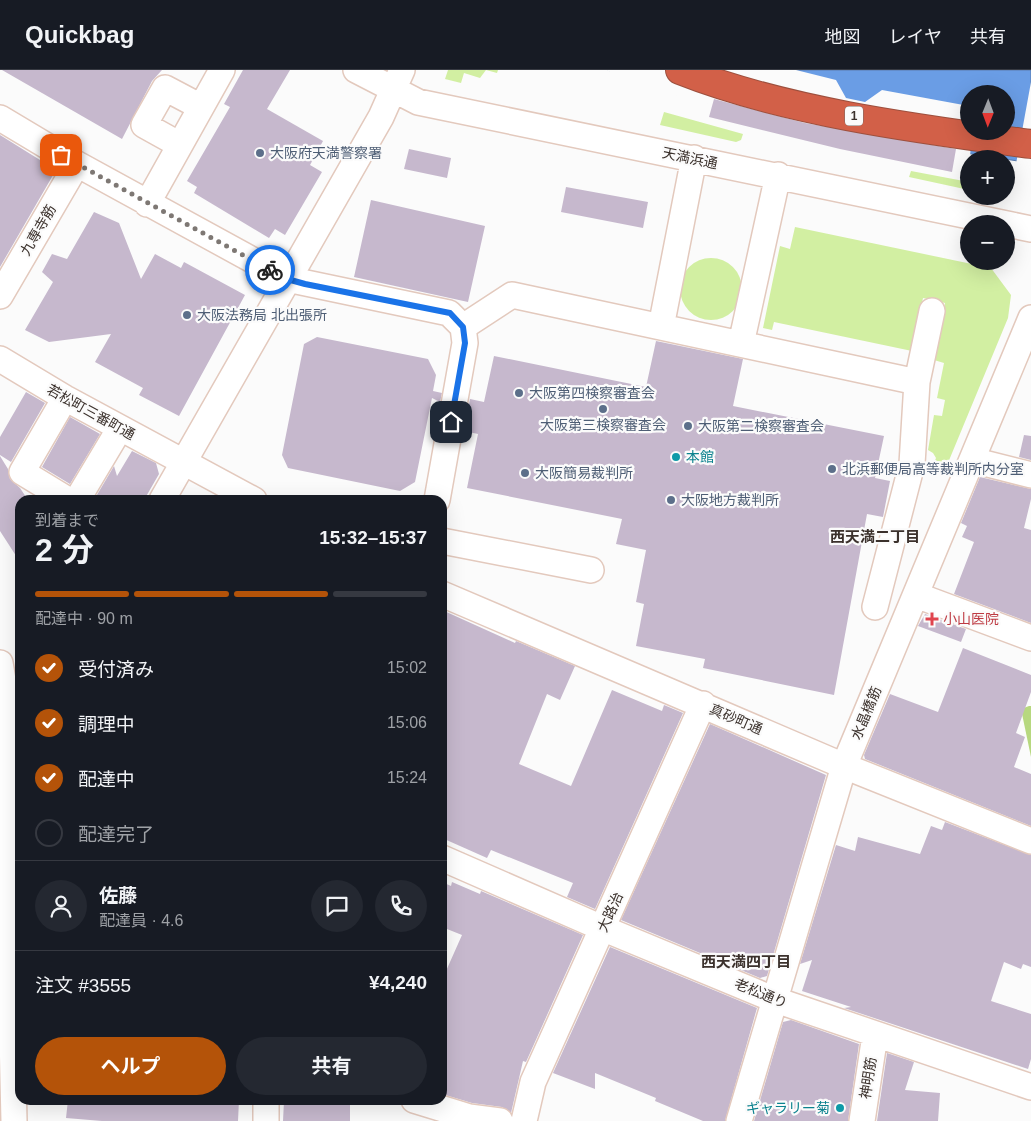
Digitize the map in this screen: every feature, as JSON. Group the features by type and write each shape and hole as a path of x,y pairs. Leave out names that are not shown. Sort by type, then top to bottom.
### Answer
{"highway":[{"name":"1","path":"680,70 771,98 860,117 1031,144"}],"street":[{"path":"147,204 222,70"},
{"name":"天満浜通","path":"356,70 397,80 418,102 1031,229"},
{"path":"165,495 381,117 397,80"},
{"path":"180,145 144,125 165,88 201,108"},
{"path":"0,118 147,204 287,279 450,313 463,327 465,343 438,495"},
{"path":"661,327 694,158"},
{"name":"九専寺筋","path":"0,296 77,164"},
{"path":"741,344 778,176"},
{"path":"463,327 512,295 917,382"},
{"path":"875,607 912,464 917,382 932,310"},
{"name":"水晶橋筋","path":"739,1121 812,851 844,766 898,655 916,595 1031,318"},
{"name":"若松町三番町通","path":"0,360 184,463"},
{"path":"60,495 22,472 65,398"},
{"path":"80,495 120,428"},
{"path":"972,460 1031,475"},
{"path":"184,463 245,495"},
{"path":"447,542 591,570"},
{"path":"916,595 1031,638"},
{"name":"真砂町通","path":"447,596 703,704 844,766 1031,841"},
{"path":"0,648 15,658"},
{"path":"0,663 4,686 9,890 7,1059 14,1121"},
{"name":"大路治","path":"524,1121 533,1082 703,704"},
{"name":"老松通り","path":"447,860 602,928 773,999 1031,1087"},
{"name":"神明筋","path":"862,1121 875,1035"},
{"path":"266,1105 266,1121"},
{"path":"430,1105 469,1117 500,1121"}],"green space":[{"path":"448,70 486,70 480,78 464,73 461,83 445,79"},
{"path":"486,70 498,70 497,73"},
{"path":"664,112 743,134 741,140 736,142 660,125"},
{"path":"911,171 960,180 960,188 909,177"},
{"path":"795,227 960,262 960,270 992,270 1011,295 1008,318 945,470 932,468 936,458 928,450 934,415 942,416 945,400 937,398 944,363 934,360 945,303 923,298 912,351 774,322 772,330 763,328 780,246 790,249"},
{"path":"711,258 723,261 733,267 739,277 742,289 739,301 733,311 723,317 711,320 699,317 689,311 683,301 680,289 683,277 689,267 699,261"},
{"path":"1031,706 1031,757 1021,709"}],"water":[{"path":"607,70 1031,70 1031,163 1015,161 1015,150 960,150 960,152 840,134"}],"pier":[{"path":"605,70 796,70 836,80 846,98 865,102 882,90 960,104 960,140 971,140 971,150 960,150 960,155 840,136 661,92"},
{"path":"1031,82 1031,166 1016,164"}],"building":[{"path":"2,70 162,70 152,81 122,139"},
{"name":"大阪府天満警察署","path":"243,70 290,70 267,109 323,141 310,165 322,172 285,235 275,229 269,238 194,193 197,187 187,181 230,107 224,104"},
{"path":"714,99 805,123 956,149 952,172 840,149 709,117"},
{"path":"0,135 56,170 0,267"},
{"path":"409,149 451,158 447,178 404,169"},
{"path":"566,187 648,202 643,228 561,212"},
{"path":"371,200 485,226 468,302 354,277"},
{"path":"94,212 119,223 141,279 155,254 181,268 184,262 245,295 179,416 139,395 143,388 95,362 111,334 49,342 25,330 53,282 42,272 52,254 67,259"},
{"path":"317,337 428,359 436,375 433,391 442,393 440,402 432,398 415,482 400,491 288,468 282,455 304,344"},
{"name":"本館","path":"656,341 743,359 733,406 884,436 875,478 890,481 883,517 867,514 834,695 703,668 705,659 636,646 644,604 636,602 646,550 616,544 622,519 467,488 478,434 464,431 470,399 484,402 494,356 646,387"},
{"path":"26,392 45,403 11,462 0,455 0,437"},
{"path":"70,417 100,434 70,484 42,467"},
{"path":"1024,435 1031,436 1031,460 1019,457"},
{"path":"132,451 156,463 159,474 147,495 97,495 114,466 117,476"},
{"path":"0,456 8,469 10,479 25,495 15,495 15,554 0,531"},
{"path":"980,477 1031,489 1031,499 1024,528 1031,530 1031,623 954,594 974,542 962,537 967,526 961,523"},
{"path":"447,612 515,643 516,641 575,666 560,700 547,694 519,764 571,786 612,690 662,711 664,705 683,713 595,909 567,897 573,883 491,850 487,858 447,840"},
{"path":"925,614 966,629 961,642 918,626"},
{"path":"963,648 1031,675 1031,692 1016,733 1025,737 1014,767 1031,774 1031,826 865,759 864,755 890,694 938,712"},
{"path":"710,724 826,775 767,976 760,978 621,920"},
{"path":"945,822 1031,855 1031,967 1023,964 1021,969 1004,962 991,1001 1031,1014 1031,1059 1028,1069 844,1008 851,1007 802,991 812,960 800,964 836,845 855,851 858,837 920,854 931,826 942,830"},
{"path":"452,882 480,894 481,891 583,935 526,1062 523,1061 511,1113 502,1107 472,1103 447,1096 447,969 462,935 447,929 447,884 451,886"},
{"path":"610,947 757,1008 725,1121 703,1121 655,1101 656,1098 595,1073 595,1089 553,1073"},
{"path":"791,1020 859,1044 848,1121 754,1121 783,1022"},
{"path":"887,1053 914,1062 905,1090 940,1093 938,1121 877,1121"},
{"path":"67,1105 239,1105 238,1121 102,1121 66,1118"},
{"path":"284,1105 350,1105 350,1121 283,1121"}],"way so far":[{"path":"61,155 270,270"}],"place":[{"name":"大阪府天満警察署","path":"260,153"},
{"name":"大阪法務局 北出張所","path":"187,315"},
{"name":"大阪第四検察審査会","path":"519,393"},
{"name":"大阪第三検察審査会","path":"603,409"},
{"name":"大阪第二検察審査会","path":"688,426"},
{"name":"本館","path":"676,457"},
{"name":"北浜郵便局高等裁判所内分室","path":"832,469"},
{"name":"大阪簡易裁判所","path":"525,473"},
{"name":"大阪地方裁判所","path":"671,500"},
{"name":"小山医院","path":"932,619"},
{"name":"ギャラリー菊","path":"840,1108"}],"district":[{"name":"西天満二丁目","path":"875,536"},
{"name":"西天満四丁目","path":"746,961"}],"route":[{"path":"270,270 287,279 305,284 450,313 463,327 465,343 451,422"}]}
